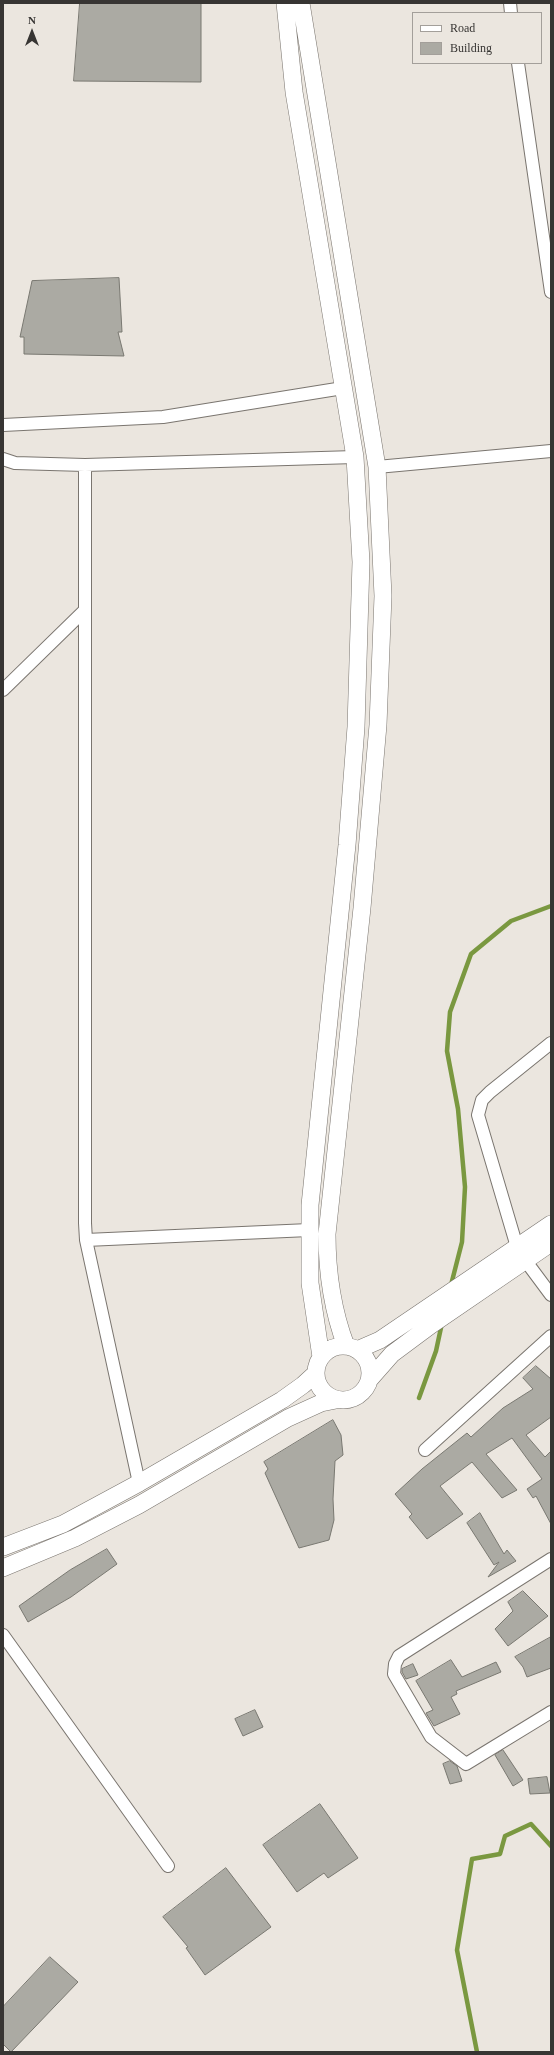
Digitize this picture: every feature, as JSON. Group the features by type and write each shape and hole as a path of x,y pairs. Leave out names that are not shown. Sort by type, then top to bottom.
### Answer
{"main road":[{"path":"285,3 294,92 355,457 361,562 356,728 347,845 310,1205 310,1283 321,1357"},
{"path":"301,3 377,467 383,596 378,725 362,908 327,1234 327,1261 332,1304 351,1348 367,1359 371,1372 370,1379"},
{"path":"6,1570 75,1538 139,1505 288,1418 321,1403 354,1399 364,1391 370,1379 392,1354 454,1310 521,1254 551,1224"},
{"path":"336,1400 327,1396 321,1390 315,1374 316,1365 328,1350 336,1347 351,1348 380,1340 459,1286 521,1254 551,1243"},
{"path":"3,1547 63,1524 139,1483 282,1400 303,1385 315,1374"}],"street":[{"path":"518,64 551,292"},
{"path":"3,425 163,417 343,388"},
{"path":"377,467 551,451"},
{"path":"3,459 15,464 85,465 355,457"},
{"path":"85,465 83,811 86,1240 139,1483"},
{"path":"3,690 85,610"},
{"path":"551,1043 490,1092 482,1100 478,1115 521,1254 551,1295"},
{"path":"86,1240 309,1230"},
{"path":"425,1450 551,1336"},
{"path":"551,1559 399,1656 394,1664 394,1674 431,1737 466,1764 551,1712"},
{"path":"3,1635 168,1866"}],"building":[{"path":"80,3 201,3 201,82 74,81"},
{"path":"119,278 122,332 118,332 124,356 24,354 24,337 20,337 32,281"},
{"path":"536,1366 551,1379 551,1417 526,1435 545,1457 551,1451 551,1524 536,1496 533,1498 527,1489 542,1479 512,1438 486,1454 517,1490 502,1498 472,1462 440,1486 463,1514 427,1539 409,1517 412,1514 395,1494 422,1469 467,1433 471,1437 503,1408 533,1389 523,1378"},
{"path":"333,1420 341,1435 343,1455 335,1461 333,1499 334,1520 329,1540 299,1548 265,1473 268,1469 264,1462"},
{"path":"480,1513 504,1554 507,1550 516,1561 488,1577 499,1562 494,1565 467,1523"},
{"path":"107,1549 117,1564 71,1597 28,1622 19,1606 70,1570"},
{"path":"523,1591 548,1616 508,1646 495,1629 513,1611 508,1602"},
{"path":"551,1637 551,1668 527,1677 523,1667 515,1657"},
{"path":"451,1660 462,1677 496,1662 501,1672 456,1691 457,1694 451,1697 460,1714 434,1726 426,1713 433,1710 416,1681"},
{"path":"413,1664 418,1675 406,1679 402,1669"},
{"path":"255,1710 263,1727 243,1736 235,1719"},
{"path":"503,1750 523,1780 513,1786 495,1755"},
{"path":"450,1761 457,1766 462,1781 450,1784 443,1764"},
{"path":"547,1777 550,1793 530,1794 528,1779"},
{"path":"320,1804 358,1858 328,1878 324,1873 297,1892 263,1845"},
{"path":"226,1868 271,1927 205,1975 186,1948 188,1947 163,1917"},
{"path":"50,1957 78,1982 11,2052 3,2044 3,2007"}],"waterway":[{"path":"451,1285 462,1242 465,1187 458,1109 447,1051 450,1012 471,954 511,921 551,906"},
{"path":"419,1398 436,1351 442,1323"},
{"path":"477,2052 457,1950 472,1859 500,1854 505,1836 531,1824 551,1846"}]}
